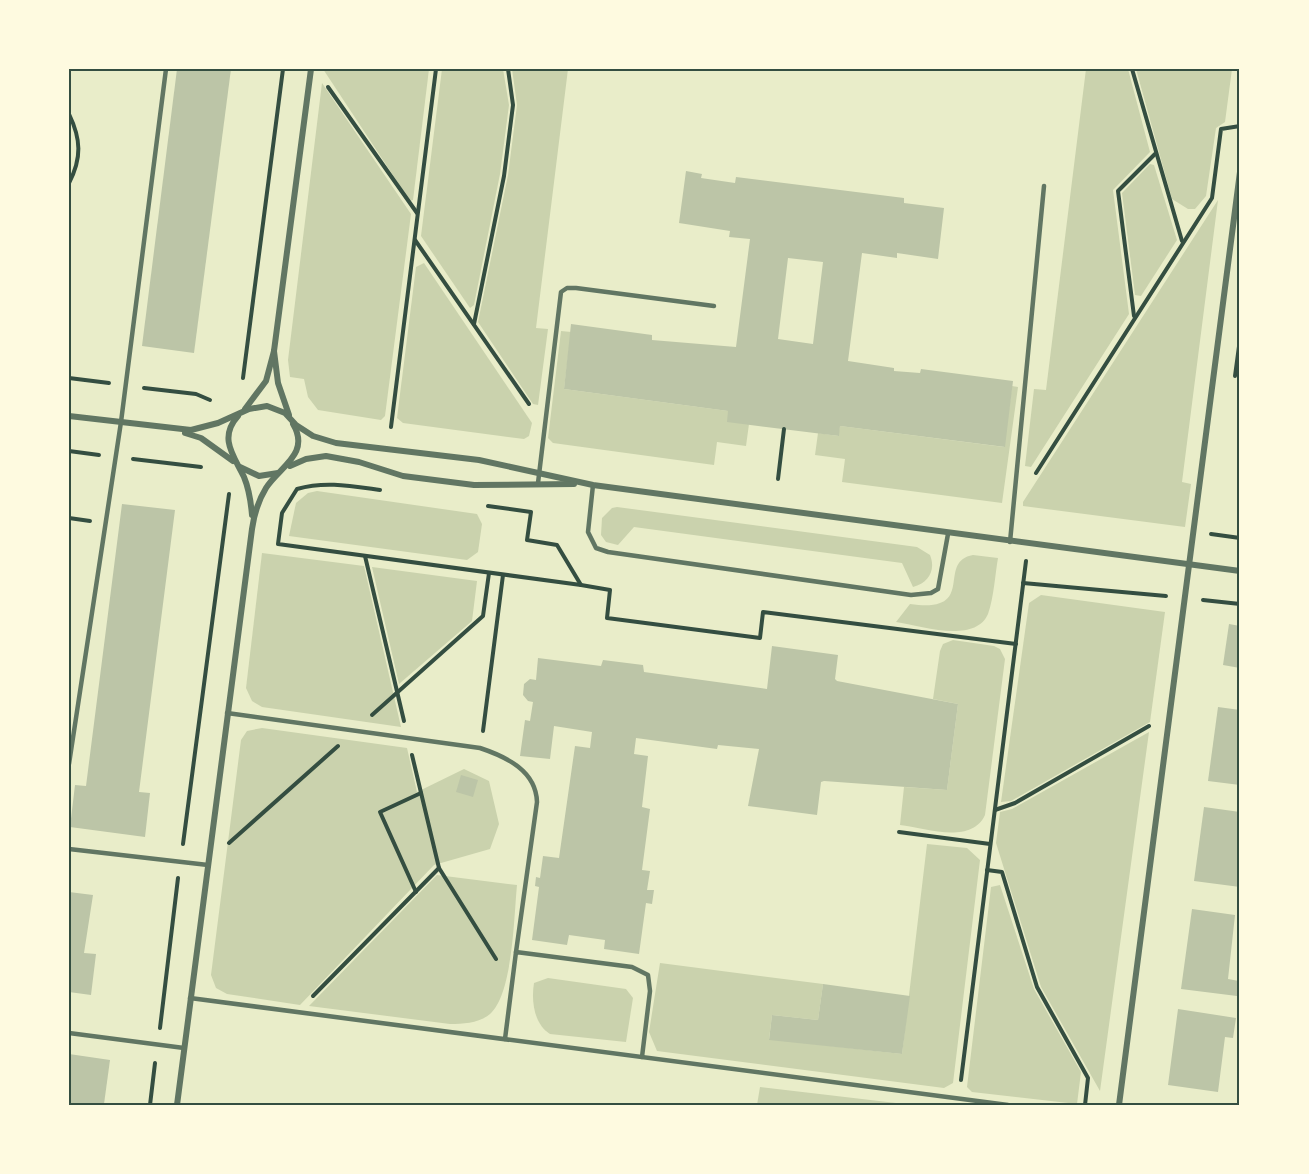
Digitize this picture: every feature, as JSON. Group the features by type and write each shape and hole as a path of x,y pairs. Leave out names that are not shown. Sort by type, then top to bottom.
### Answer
{"street":[{"path":"252,529 248,492 231,455 228,437 230,428 266,381 274,351 311,69"},
{"path":"1119,1105 1191,565 1240,172"},
{"path":"177,1105 256,507 263,492 296,455 298,447 298,437 280,391 274,351"},
{"path":"69,416 168,428 201,429 249,409 267,406 285,413 313,436 336,443 479,460 593,485 1240,572"},
{"path":"168,428 201,438 250,474 259,476 276,474 306,459 326,456 359,462 403,476 474,485 538,483 593,485"}],"lane":[{"path":"69,764 121,422 166,69"},
{"path":"1010,542 1044,186"},
{"path":"538,483 561,292 567,288 714,306"},
{"path":"593,485 588,532 596,548 608,552 899,593 921,595 938,589 948,534"},
{"path":"227,713 480,748 515,764 537,789 505,1039"},
{"path":"69,849 208,865"},
{"path":"516,952 632,967 648,975 651,991 642,1056"},
{"path":"190,998 1008,1105"},
{"path":"69,1034 184,1048"}],"path":[{"path":"243,379 283,69"},
{"path":"391,427 436,69"},
{"path":"474,324 504,176 513,105 508,69"},
{"path":"1132,69 1182,242"},
{"path":"322,79 418,213"},
{"path":"69,114 76,129 80,148 77,167 69,183"},
{"path":"1032,479 1212,198 1221,129 1240,126"},
{"path":"1134,317 1118,191 1155,154"},
{"path":"415,239 536,412 545,417"},
{"path":"778,479 784,429"},
{"path":"382,490 337,484 306,486 297,489 282,513 278,544 610,590 607,618 760,638 763,612 1016,644"},
{"path":"150,1105 229,494"},
{"path":"482,505 531,512 527,540 557,545 581,585"},
{"path":"1195,532 1240,538"},
{"path":"959,1098 1028,544"},
{"path":"365,555 439,868 512,984"},
{"path":"366,721 483,616 489,573"},
{"path":"480,748 503,575"},
{"path":"1023,583 1240,604"},
{"path":"995,810 1015,804 1171,714"},
{"path":"223,848 344,741"},
{"path":"416,892 380,812 421,793"},
{"path":"899,832 990,844"},
{"path":"297,1011 439,868"},
{"path":"987,870 1002,872 1037,987 1088,1078 1085,1105"}],"green space":[{"path":"323,69 429,69 413,200 410,201"},
{"path":"442,69 503,69 509,105 500,174 474,305 470,308 421,236"},
{"path":"512,69 568,69 536,328 548,329 538,405 533,404 478,322 508,175 517,105"},
{"path":"1086,69 1128,69 1150,152 1113,190 1129,314 1031,467 1025,466 1034,389 1046,390"},
{"path":"1136,69 1232,69 1225,122 1216,128 1206,196 1195,209 1188,209 1172,199"},
{"path":"322,83 411,214 385,416 381,420 318,410 308,397 304,379 290,377 288,360"},
{"path":"1150,164 1154,165 1177,240 1141,296 1135,295 1122,193"},
{"path":"1218,200 1182,482 1191,484 1185,527 1023,506 1023,502"},
{"path":"424,263 532,423 529,436 524,439 403,423 397,418 416,267"},
{"path":"561,331 571,332 564,389 728,411 749,424 746,446 717,442 714,465 553,443 548,438"},
{"path":"1012,386 1018,387 1002,503 842,482 845,459 815,455 818,433 838,436 840,426 1004,447"},
{"path":"317,491 477,514 482,524 478,552 467,560 289,536 296,503 308,493"},
{"path":"612,508 917,547 930,555 932,566 927,579 913,587 902,563 634,527 618,545 606,542 601,535 602,518"},
{"path":"262,553 364,566 401,727 262,707 252,701 246,688"},
{"path":"973,555 998,558 990,607 981,623 960,631 946,631 896,622 910,604 931,605 944,602 950,595 957,567 962,560"},
{"path":"372,567 477,581 472,621 399,684"},
{"path":"1041,595 1165,612 1150,722 1011,801 1001,802 1029,603"},
{"path":"953,640 994,646 1000,649 1005,659 985,815 969,830 959,832 934,831 900,825 904,787 947,790 958,704 933,699 940,651 943,644"},
{"path":"262,728 407,748 417,792 464,769 489,781 499,824 490,849 434,865 300,1005 227,994 216,988 211,975 241,740 247,731"},
{"path":"1149,732 1100,1091 1041,987 996,843 1000,812 1012,809"},
{"path":"927,844 967,848 980,860 953,1083 944,1088 657,1051 649,1032 660,963 823,984 818,1020 772,1015 769,1039 902,1054"},
{"path":"437,875 517,885 508,972 498,1004 490,1014 476,1021 450,1024 309,1006"},
{"path":"1000,885 1034,989 1081,1072 1077,1104 972,1092 967,1087 991,887"},
{"path":"548,978 626,989 633,998 626,1042 550,1034 545,1030 535,1012 533,990 534,983"},
{"path":"760,1087 913,1105 757,1105"}],"building":[{"path":"177,69 231,69 194,353 142,346"},
{"path":"686,171 702,174 701,178 735,183 736,177 904,198 904,203 944,208 938,259 897,253 897,258 862,253 848,361 894,368 894,371 920,373 921,369 1013,381 1005,447 840,426 839,436 727,422 728,411 564,389 571,324 652,335 652,340 736,347 750,239 729,237 730,231 679,223","holes":["788,258 823,262 813,344 778,339"]},
{"path":"122,504 175,510 139,792 150,793 145,837 70,827 75,785 86,786"},
{"path":"1229,624 1240,626 1240,668 1223,665"},
{"path":"772,646 838,655 835,679 837,681 958,704 947,790 824,781 821,782 817,815 748,806 759,749 718,745 717,749 636,738 634,754 648,756 642,807 650,809 642,870 650,871 647,890 654,890 652,904 646,903 639,954 604,949 605,940 569,935 567,945 532,940 539,887 535,886 536,877 540,878 543,856 559,858 575,746 590,748 592,732 554,726 550,759 520,756 525,720 530,721 533,702 528,701 523,695 524,684 530,679 536,680 538,658 601,666 603,660 643,665 644,672 767,689"},
{"path":"1218,707 1240,710 1240,785 1208,781"},
{"path":"461,775 478,780 473,797 456,792"},
{"path":"1204,807 1240,812 1240,887 1194,881"},
{"path":"69,892 93,895 84,953 96,954 91,995 69,992"},
{"path":"1192,909 1235,915 1228,979 1239,981 1237,996 1181,989"},
{"path":"823,984 910,996 902,1054 769,1040 772,1015 818,1020"},
{"path":"1178,1009 1236,1018 1233,1038 1225,1037 1218,1092 1168,1085"},
{"path":"69,1054 110,1060 104,1104 69,1105"}]}
